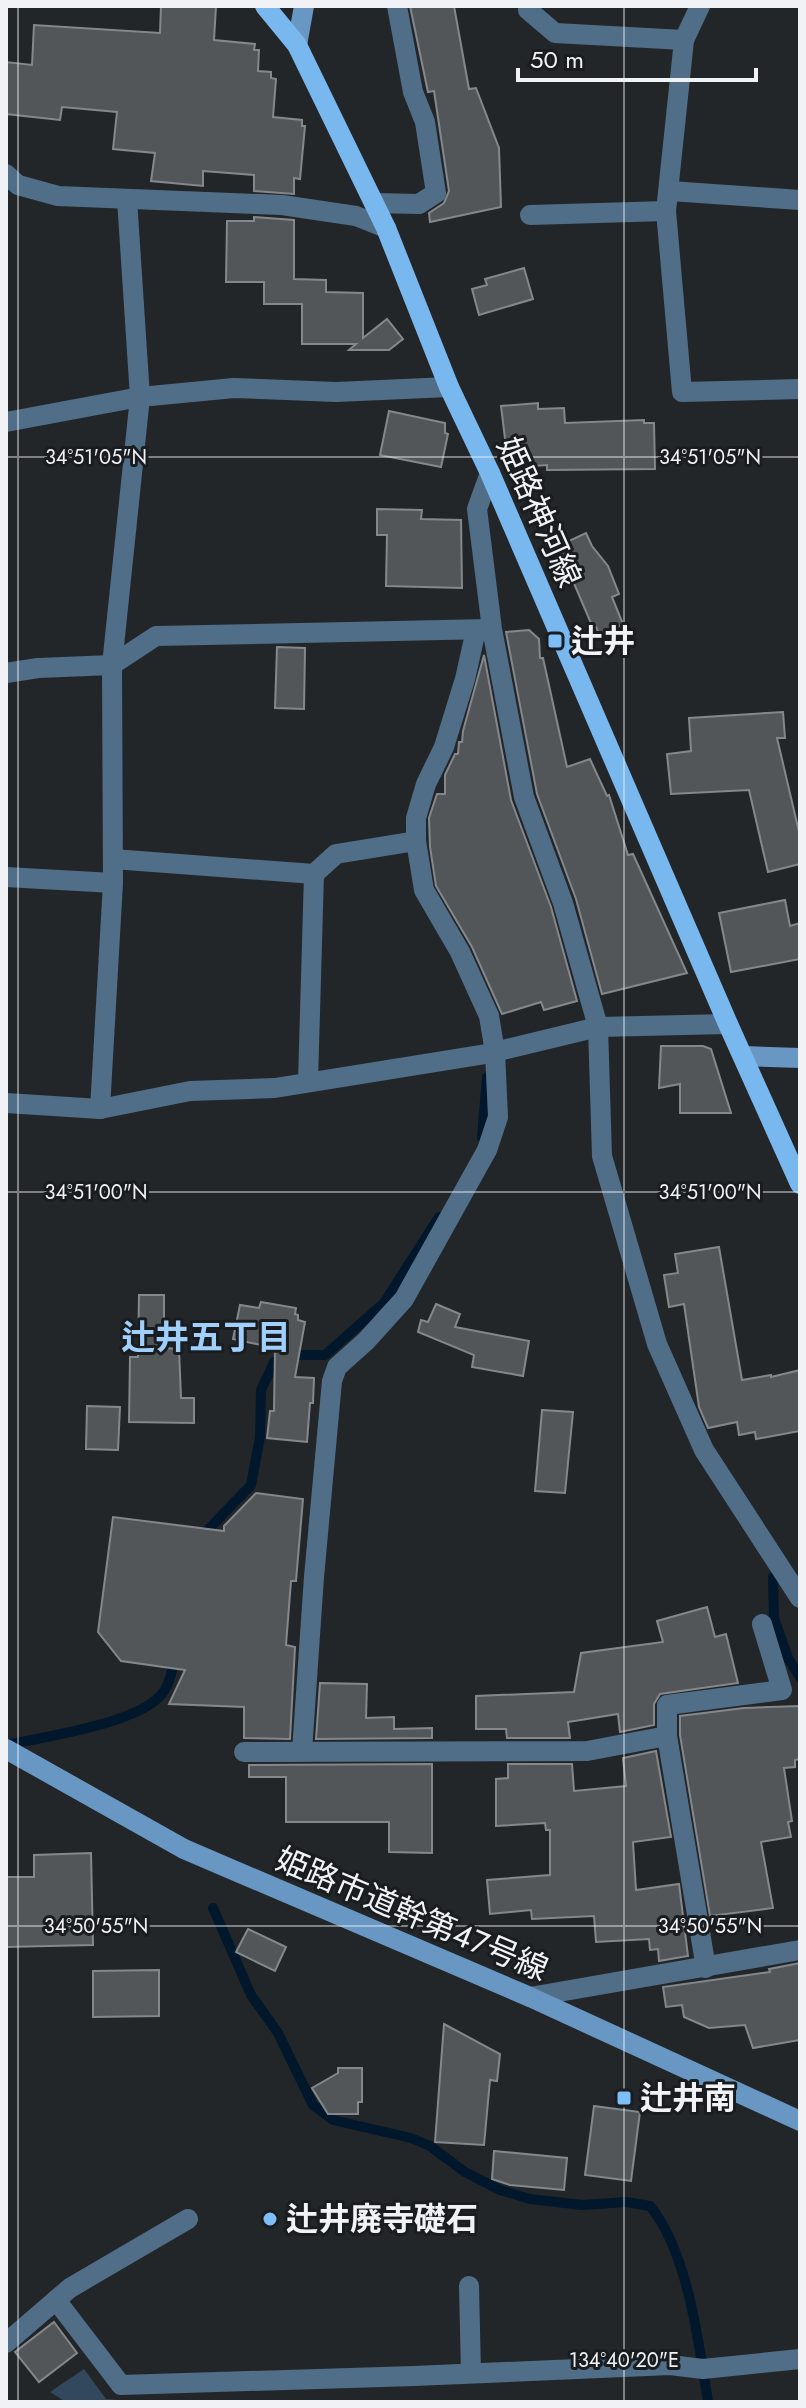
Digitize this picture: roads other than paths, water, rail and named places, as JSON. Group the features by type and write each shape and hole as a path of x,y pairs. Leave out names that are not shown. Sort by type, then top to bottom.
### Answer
{"main road":[{"name":"姫路神河線","path":"265,6 297,45 386,228 449,387 490,473 800,1184"}],"street":[{"path":"297,45 304,6"},
{"path":"374,203 419,204 436,193 425,122 413,92 397,6"},
{"path":"528,6 528,10 555,33 684,40"},
{"path":"700,6 684,40 668,201 682,392 800,389"},
{"path":"6,174 18,185 58,196 282,205 356,216 386,228"},
{"path":"100,1109 113,883 112,665 140,397 127,199"},
{"path":"530,215 668,201 800,200"},
{"path":"6,422 140,397 234,388 336,392 449,387"},
{"path":"490,473 477,509 484,630 524,797 563,903 598,1027 602,1156 657,1344 704,1450 800,1598"},
{"path":"6,673 38,668 112,665 156,636 484,630"},
{"path":"302,1751 332,1381 337,1367 366,1341 404,1299 487,1150 498,1117 495,1052 489,1016 460,952 424,890 416,841 416,818 426,784 444,747 484,630"},
{"path":"308,1082 314,874 336,854 416,841"},
{"path":"113,859 314,874"},
{"path":"6,877 113,883"},
{"path":"6,1103 100,1109 190,1091 275,1088 495,1052 598,1027 728,1024"},
{"path":"744,1056 800,1058"},
{"path":"706,1968 667,1736 667,1705 782,1690 762,1624"},
{"path":"244,1752 587,1751 667,1736"},
{"name":"姫路市道幹第47号線","path":"6,1749 184,1849 530,1997 800,2121"},
{"path":"530,1997 800,1950"},
{"path":"6,2343 70,2288 188,2219"},
{"path":"469,2286 471,2373"},
{"path":"56,2300 121,2385 670,2365 703,2369 800,2359"}],"waterway":[{"path":"482,1137 487,1077"},
{"path":"201,1537 251,1485 260,1437 261,1390 274,1362 295,1355 325,1355 384,1303 439,1217"},
{"path":"773,1577 774,1618 788,1658 800,1677"},
{"path":"6,1745 109,1722 147,1706 166,1688 174,1657"},
{"path":"213,1908 251,1995 278,2033 313,2105 333,2120 411,2138 430,2146 465,2172 500,2190 530,2199 582,2205 626,2202 650,2206 663,2225 683,2273 696,2327 708,2402"}],"place":[{"name":"辻井","path":"555,641"},
{"name":"辻井南","path":"624,2098"},
{"name":"辻井廃寺礎石","path":"270,2219"}],"district":[{"name":"辻井五丁目","path":"206,1337"}]}
